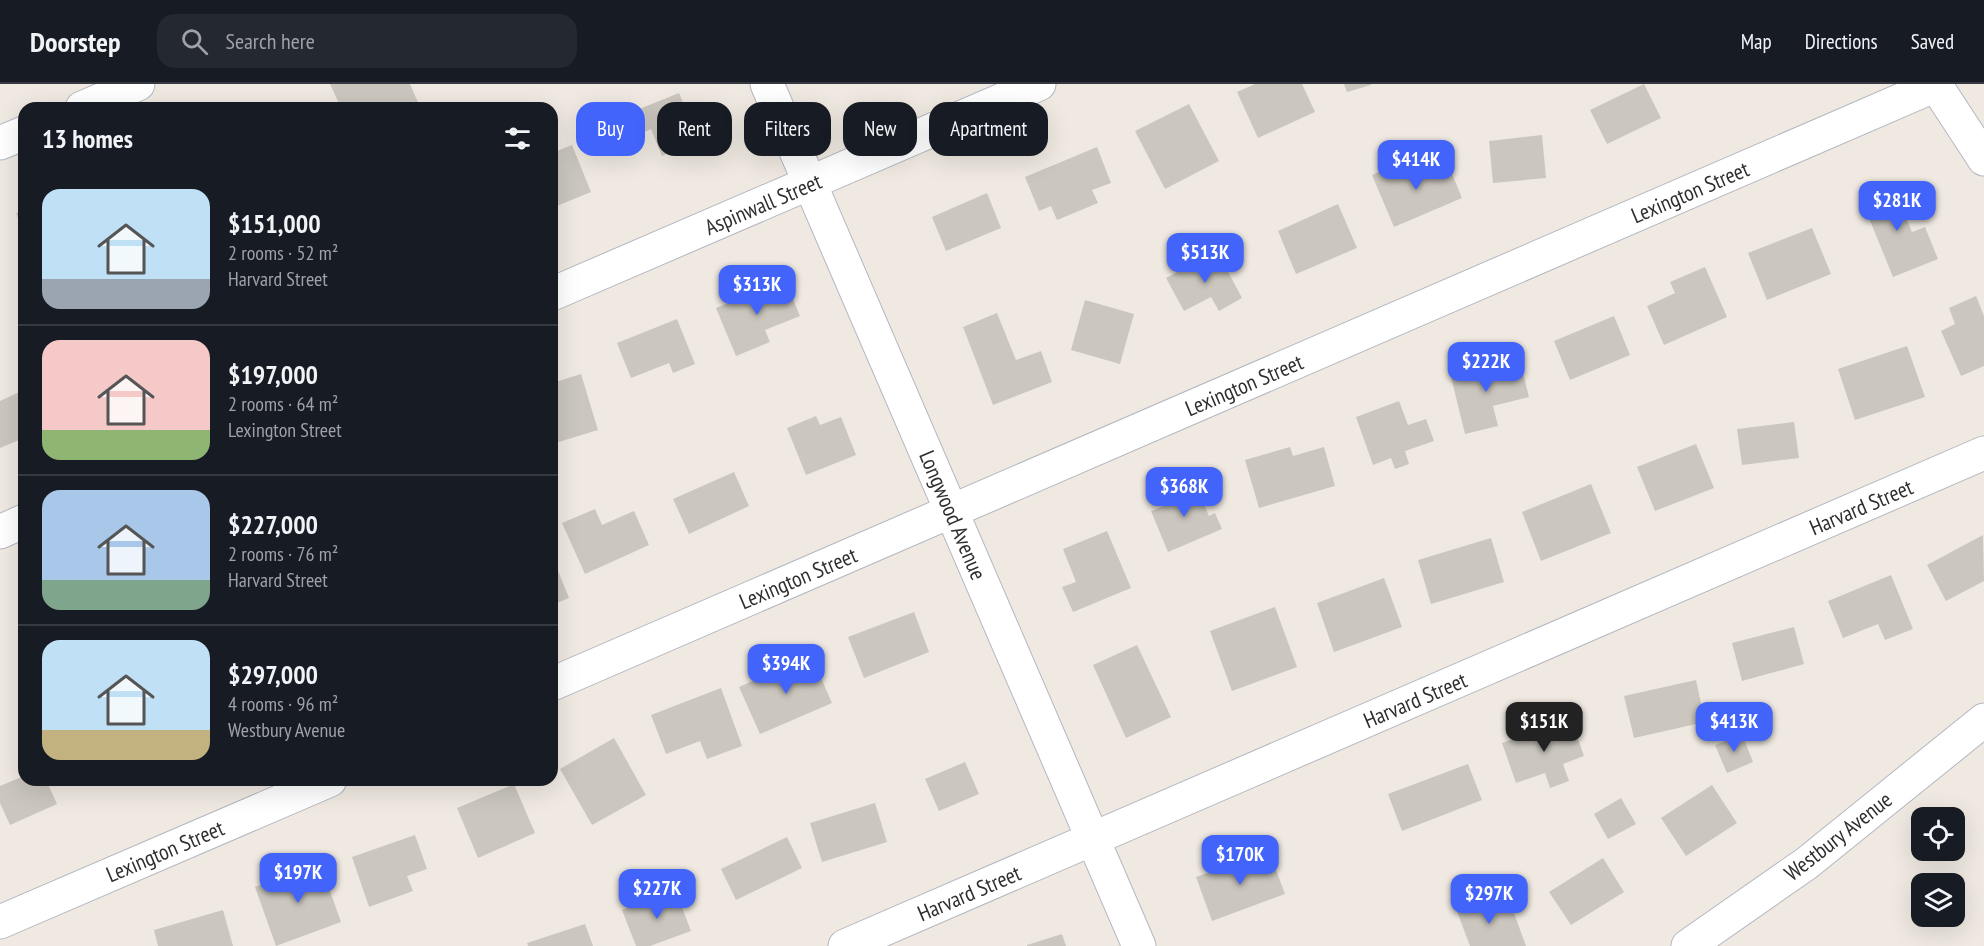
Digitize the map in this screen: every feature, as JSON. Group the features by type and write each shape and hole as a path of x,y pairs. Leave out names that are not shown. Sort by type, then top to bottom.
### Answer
{"street":[{"path":"96,102 138,84"},
{"name":"Longwood Avenue","path":"767,84 1139,946"},
{"name":"Aspinwall Street","path":"558,291 1039,84"},
{"path":"1936,85 1984,159"},
{"name":"Lexington Street","path":"558,681 1936,85"},
{"path":"0,143 18,136"},
{"name":"Harvard Street","path":"845,946 1984,453"},
{"path":"0,532 18,524"},
{"name":"Westbury Avenue","path":"1688,946 1807,863 1984,720"},
{"name":"Lexington Street","path":"0,922 316,786"}],"building":[{"path":"330,84 410,84 418,102 338,102"},
{"path":"1255,84 1302,84 1315,112 1258,138 1237,92"},
{"path":"1344,84 1371,84 1371,85 1347,92"},
{"path":"1644,84 1661,118 1607,144 1590,110"},
{"path":"679,93 683,102 657,102 657,144 651,129 645,132 645,107"},
{"path":"1189,104 1219,161 1165,189 1135,131"},
{"path":"1542,135 1546,178 1493,183 1489,141"},
{"path":"572,145 591,192 558,206 558,151"},
{"path":"1097,147 1111,183 1092,190 1098,203 1057,220 1051,206 1039,211 1025,177"},
{"path":"1446,159 1462,198 1394,227 1372,175 1404,161 1410,175"},
{"path":"1891,183 1912,232 1925,227 1938,259 1893,277 1860,196"},
{"path":"987,193 1001,228 946,251 932,217"},
{"path":"1338,204 1357,248 1296,274 1278,231"},
{"path":"1812,228 1831,274 1767,300 1748,253"},
{"path":"1217,251 1242,298 1219,311 1211,297 1184,311 1166,278"},
{"path":"1705,267 1727,317 1664,345 1647,306 1675,293 1670,282"},
{"path":"785,280 800,316 765,330 770,342 736,356 716,308"},
{"path":"1976,296 1984,316 1984,366 1961,376 1941,331 1955,324 1949,308"},
{"path":"1085,300 1134,314 1120,364 1071,350"},
{"path":"997,313 1016,360 1041,351 1052,382 993,405 963,327"},
{"path":"1614,316 1630,355 1570,380 1554,341"},
{"path":"677,319 695,364 673,373 669,363 631,378 617,343"},
{"path":"1907,346 1925,397 1855,420 1838,369"},
{"path":"1502,361 1504,369 1521,365 1529,397 1493,406 1498,426 1465,434 1450,373"},
{"path":"581,374 598,430 558,442 558,381"},
{"path":"18,393 18,440 0,448 0,401"},
{"path":"1399,401 1408,425 1426,419 1434,441 1405,451 1409,464 1395,469 1391,458 1373,465 1356,417"},
{"path":"816,416 820,425 841,417 856,455 806,475 787,428"},
{"path":"1794,422 1799,458 1742,465 1737,429"},
{"path":"1696,444 1714,488 1655,511 1637,467"},
{"path":"1290,447 1293,456 1324,447 1335,486 1259,508 1245,460"},
{"path":"734,472 749,506 689,534 673,499"},
{"path":"1194,481 1209,516 1215,513 1222,529 1168,552 1151,511 1169,504 1165,493"},
{"path":"1591,484 1611,533 1541,561 1522,512"},
{"path":"595,509 602,525 634,511 649,545 585,574 562,523"},
{"path":"1107,531 1131,588 1073,612 1062,587 1076,582 1063,549"},
{"path":"1983,535 1984,581 1946,601 1927,565"},
{"path":"1491,538 1504,582 1431,604 1418,560"},
{"path":"558,571 569,598 558,603"},
{"path":"1891,575 1913,629 1885,640 1878,624 1843,638 1828,601"},
{"path":"1384,578 1402,627 1334,652 1317,603"},
{"path":"1275,607 1297,667 1232,691 1210,631"},
{"path":"914,612 929,652 864,678 848,637"},
{"path":"1794,627 1804,664 1742,681 1732,643"},
{"path":"1137,645 1171,717 1126,738 1093,665"},
{"path":"811,655 832,703 760,734 739,687"},
{"path":"1696,680 1705,722 1634,738 1624,696"},
{"path":"721,688 742,746 707,759 700,741 666,754 651,715"},
{"path":"1571,719 1584,756 1563,764 1569,781 1550,788 1545,773 1516,783 1502,743"},
{"path":"1742,734 1753,762 1727,773 1715,745"},
{"path":"614,738 646,795 592,825 560,769"},
{"path":"965,762 979,794 939,811 925,779"},
{"path":"1468,764 1482,800 1402,831 1388,794"},
{"path":"18,778 18,786 49,786 57,804 10,825 0,803 0,786"},
{"path":"1712,785 1737,823 1686,856 1661,818"},
{"path":"509,786 515,786 535,833 478,858 457,808"},
{"path":"1621,798 1636,824 1608,839 1594,814"},
{"path":"875,803 887,842 822,862 810,823"},
{"path":"415,835 427,869 407,876 413,891 369,907 352,857"},
{"path":"787,837 802,868 736,900 721,869"},
{"path":"1269,851 1285,894 1212,921 1196,877"},
{"path":"1603,858 1624,892 1571,925 1549,892"},
{"path":"320,863 341,922 276,946 255,887"},
{"path":"675,889 691,931 650,946 636,946 622,910"},
{"path":"1482,896 1489,914 1511,905 1526,946 1470,946 1455,906"},
{"path":"223,910 233,946 158,946 154,930"},
{"path":"585,924 593,946 528,946 527,943"},
{"path":"1062,934 1066,946 1027,946 1027,945"}]}
